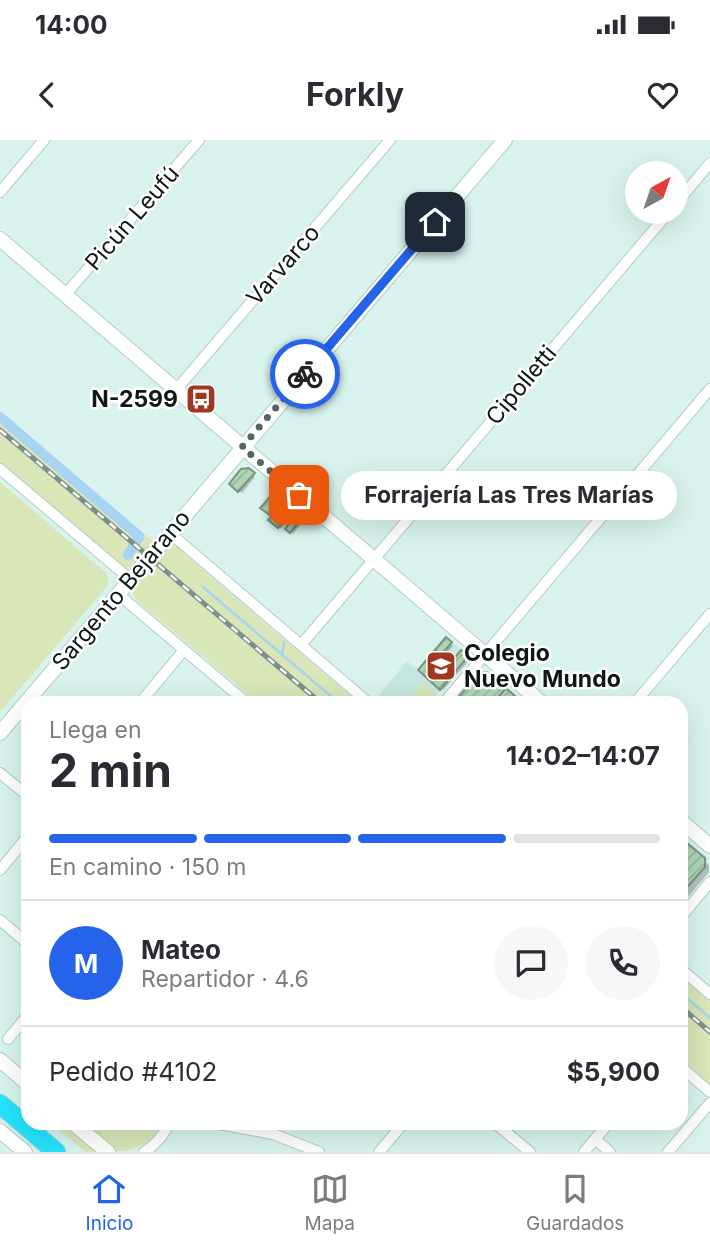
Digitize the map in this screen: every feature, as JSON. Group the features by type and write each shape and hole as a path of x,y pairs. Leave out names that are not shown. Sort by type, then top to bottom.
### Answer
{"highway":[{"path":"0,1090 21,1108"},
{"path":"0,1104 21,1122"},
{"path":"30,1130 56,1152"},
{"path":"46,1130 72,1152"}],"main road":[{"name":"Sargento Bejarano","path":"31,696 505,140"},
{"path":"0,239 534,696"},
{"name":"Sargento Bejarano","path":"0,733 21,708"},
{"path":"688,827 710,846"},
{"path":"0,1060 21,1078"},
{"path":"81,1130 107,1152"},
{"path":"0,1131 25,1152"}],"street":[{"path":"0,192 44,140"},
{"name":"Picún Leufú","path":"65,295 199,140"},
{"name":"Varvarco","path":"176,390 390,140"},
{"path":"688,190 710,163"},
{"name":"Cipolletti","path":"301,645 659,224"},
{"path":"450,696 710,389"},
{"path":"0,469 130,579"},
{"path":"170,533 361,696"},
{"path":"118,594 239,696"},
{"path":"641,696 710,614"},
{"path":"146,696 184,649"},
{"path":"0,773 21,790"},
{"path":"0,870 21,844"},
{"path":"688,909 710,882"},
{"path":"0,920 21,938"},
{"path":"688,975 710,994"},
{"path":"8,1039 21,1023"},
{"path":"688,1074 710,1092"},
{"path":"668,1152 708,1109"},
{"path":"144,1152 156,1143 165,1130"},
{"path":"259,1130 319,1152"},
{"path":"379,1152 398,1130"},
{"path":"503,1130 530,1152"},
{"path":"584,1152 603,1130"},
{"path":"595,1139 610,1152"}],"shaded area":[{"name":"Colegio Nuevo Mundo","path":"446,637 465,653 465,660 435,696 379,695 407,661 418,670"}],"green space":[{"path":"0,411 154,542 133,566 127,568 121,565 0,462"},
{"path":"0,482 107,574 109,584 0,712"},
{"path":"175,544 182,547 182,552 351,696 250,696 132,594 168,548"},
{"path":"423,682 437,694 435,696 410,696"},
{"path":"688,981 710,999 710,1084 688,1065"},
{"path":"59,1130 75,1130 101,1152 86,1152"},
{"path":"89,1130 158,1130 144,1144 124,1151 117,1151"}],"building":[{"path":"249,468 255,473 238,492 229,484 241,469"},
{"path":"275,491 285,500 271,516 260,508"},
{"path":"285,500 295,508 278,528 268,520"},
{"path":"295,508 304,516 290,533 285,529 289,524 285,521"},
{"path":"446,637 452,642 441,655 435,650"},
{"path":"435,650 444,657 441,660 455,672 440,690 418,670"},
{"path":"461,650 465,653 465,660 455,672 448,666"},
{"path":"479,672 487,672 506,688 500,696 460,696"},
{"path":"506,688 515,696 500,696"},
{"path":"688,844 705,858 705,867 688,886"}],"waterway":[{"path":"0,417 139,536 136,542"},
{"path":"139,536 143,539"},
{"path":"128,555 133,547"},
{"path":"203,587 331,696"},
{"path":"282,655 284,642"},
{"path":"688,999 710,1018"}],"railway":[{"path":"0,430 313,696"},
{"path":"688,1013 710,1032"}],"way so far":[{"path":"299,495 242,447 305,374"}],"place":[{"name":"N-2599","path":"201,399"},
{"name":"Forrajería Las Tres Marías","path":"299,495"},
{"name":"Colegio Nuevo Mundo","path":"441,666"}],"route":[{"path":"305,374 435,222"}]}
